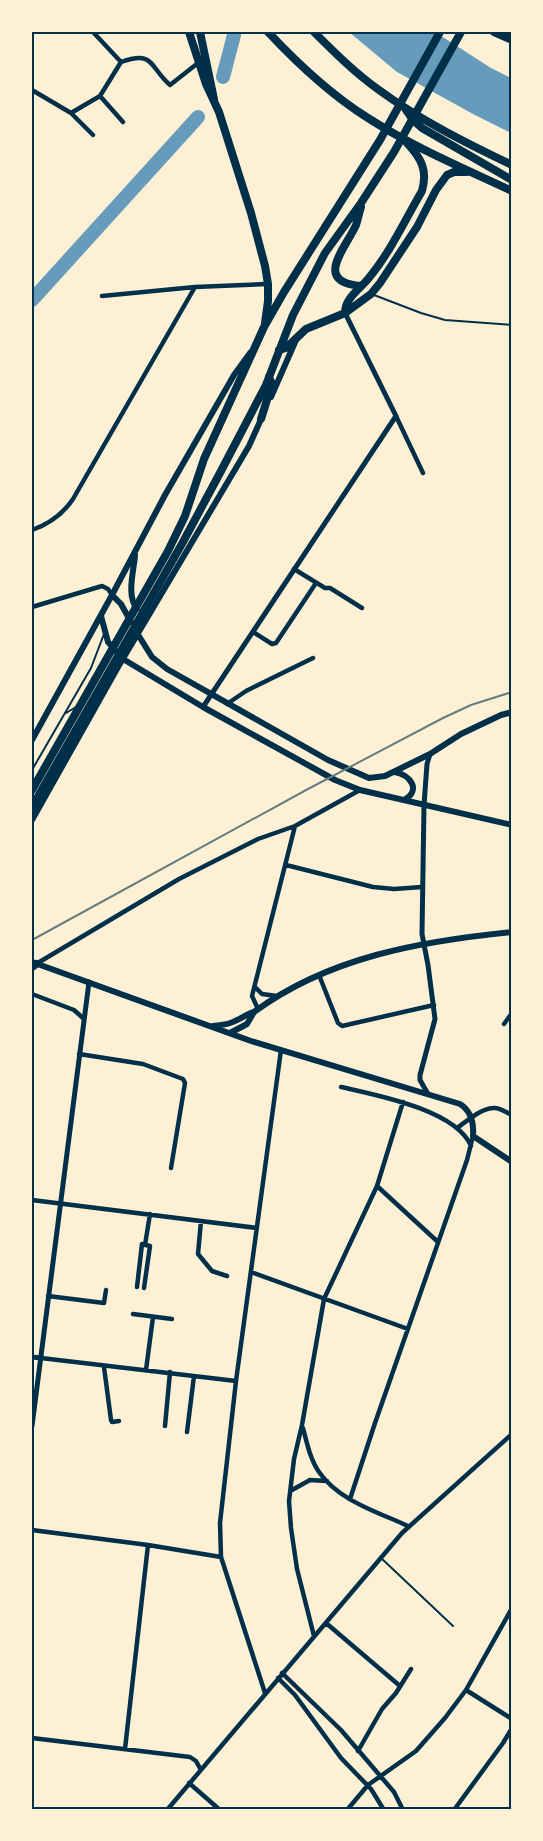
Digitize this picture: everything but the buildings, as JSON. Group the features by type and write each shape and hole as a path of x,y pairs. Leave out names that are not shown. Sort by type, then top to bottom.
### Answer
{"highway":[{"path":"189,32 198,63 213,95"},
{"path":"200,32 213,95 251,213 265,266 268,301 264,327"},
{"path":"267,32 320,82 368,118 404,140 512,191"},
{"path":"314,32 353,69 404,107 512,165"},
{"path":"32,790 168,551 184,516 204,459 264,327 380,140 440,32"},
{"path":"32,807 221,471 269,377 305,290 325,253 395,150 461,32"},
{"path":"494,32 512,40"},
{"path":"404,107 422,128 512,180"},
{"path":"345,313 348,301 370,277 422,191 425,181 421,161 404,140"},
{"path":"279,350 286,348 306,329 345,313 371,294 417,227 436,190 447,175 454,172 471,172"},
{"path":"361,203 356,225 335,260 335,269 344,283 361,286"},
{"path":"261,419 272,384 269,377"}],"main road":[{"path":"32,820 106,687 249,446 298,336"},
{"path":"32,740 165,495 234,375 257,343"},
{"path":"135,551 132,600 137,609 151,611"},
{"path":"112,595 121,604 152,657 159,663 227,704 361,776 377,778 395,772 430,754 461,734 512,712"},
{"path":"101,616 108,642 123,659 316,770 360,790 512,825"},
{"path":"395,772 405,775 411,782 412,792 409,798 404,800"},
{"path":"210,1026 236,1021 298,984 373,956 423,944 512,932"},
{"path":"33,964 230,1034 460,1104 471,1118 473,1136 512,1162"},
{"path":"230,1034 247,1024 256,1010"}],"street":[{"path":"93,32 121,62"},
{"path":"71,113 100,96 121,62 138,57 145,58 170,85 198,63"},
{"path":"32,90 71,113 93,135"},
{"path":"100,96 123,123"},
{"path":"102,296 195,287 268,284"},
{"path":"32,530 52,520 69,505 195,287"},
{"path":"345,313 423,473"},
{"path":"203,707 396,416"},
{"path":"294,569 362,608"},
{"path":"253,632 272,644 276,643 316,583"},
{"path":"32,607 102,586 112,595"},
{"path":"227,704 314,658"},
{"path":"428,1094 420,1080 420,1075 434,1026 434,1005 423,944 422,886 424,806 427,764 430,754"},
{"path":"33,964 179,879 258,839 295,826 360,790"},
{"path":"256,1010 252,996 295,826"},
{"path":"286,865 384,889 422,886"},
{"path":"319,975 338,1023 342,1026 434,1005"},
{"path":"32,1426 89,982"},
{"path":"255,987 262,994 277,996"},
{"path":"32,994 74,1010 84,1019"},
{"path":"74,1010 85,1009"},
{"path":"504,1024 512,1013"},
{"path":"265,1693 221,1557 220,1523 236,1382 281,1050"},
{"path":"79,1054 143,1064 183,1079 171,1168"},
{"path":"341,1087 404,1102 426,1111 457,1128 466,1136 471,1146"},
{"path":"314,1636 294,1548 290,1501 294,1459 324,1299 377,1186 404,1102"},
{"path":"457,1128 492,1108 512,1115"},
{"path":"350,1500 473,1136"},
{"path":"471,1146 481,1142"},
{"path":"377,1186 438,1242"},
{"path":"32,1200 257,1228"},
{"path":"146,1245 150,1214"},
{"path":"201,1221 198,1254 212,1271 227,1276"},
{"path":"137,1287 142,1245 146,1245"},
{"path":"144,1287 150,1246 146,1245"},
{"path":"251,1272 408,1329"},
{"path":"48,1296 104,1303 106,1290"},
{"path":"133,1314 172,1319"},
{"path":"146,1370 153,1317"},
{"path":"32,1357 170,1372 236,1382"},
{"path":"104,1366 111,1420 112,1422 119,1421"},
{"path":"165,1426 170,1372"},
{"path":"187,1432 194,1376"},
{"path":"302,1425 310,1455 319,1472 336,1490 350,1500 408,1526"},
{"path":"167,1809 408,1526 512,1434"},
{"path":"292,1490 310,1480 327,1481"},
{"path":"32,1530 221,1557"},
{"path":"125,1749 148,1545"},
{"path":"347,1809 368,1785 416,1751 445,1718 465,1690 512,1608"},
{"path":"326,1623 399,1686"},
{"path":"358,1750 382,1709 396,1693 411,1669"},
{"path":"282,1673 341,1730 394,1792 403,1809"},
{"path":"278,1678 295,1695 341,1758 368,1785 384,1809"},
{"path":"465,1690 512,1719"},
{"path":"454,1809 512,1728"},
{"path":"32,1738 190,1757 196,1761 201,1770"},
{"path":"503,1743 512,1742"},
{"path":"189,1783 220,1809"}],"lane":[{"path":"371,294 421,314 445,320 512,325"},
{"path":"32,770 91,668 105,631"},
{"path":"63,715 106,687"},
{"path":"380,1557 453,1626"}],"water":[{"path":"349,32 435,32 491,68 511,78 511,133 397,72"}],"waterway":[{"path":"223,77 234,35"},
{"path":"32,300 198,117"}],"railway":[{"path":"32,940 443,718 471,705 512,692"}]}
